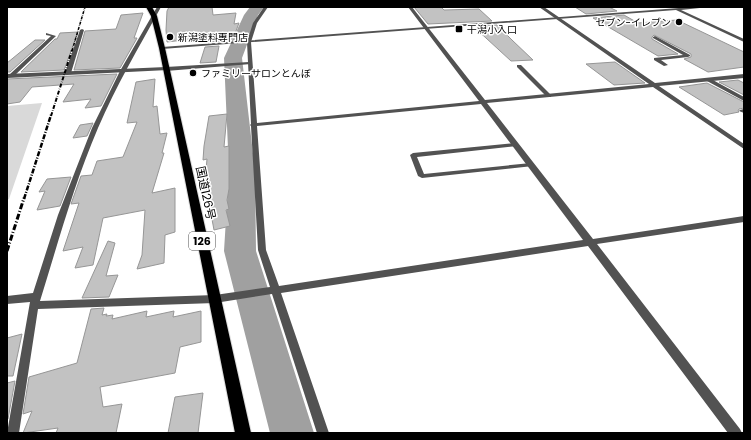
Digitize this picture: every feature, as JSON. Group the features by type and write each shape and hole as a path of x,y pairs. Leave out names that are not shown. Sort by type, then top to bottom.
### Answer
{"highway":[{"name":"国道126号","path":"149,7 154,16 162,48 243,433"}],"street":[{"path":"13,433 35,301 70,193 96,128 158,7"},
{"path":"266,7 258,15 249,42 262,250 323,433"},
{"path":"410,7 736,433"},
{"path":"541,7 744,147"},
{"path":"671,7 744,41"},
{"path":"162,48 707,7"},
{"path":"68,74 82,30"},
{"path":"9,76 54,36 48,34"},
{"path":"655,37 688,56 656,59 666,65"},
{"path":"9,76 166,69 250,63"},
{"path":"519,66 549,96"},
{"path":"253,125 744,76"},
{"path":"709,80 744,99"},
{"path":"515,144 414,155 422,176 531,165"},
{"path":"7,300 215,299 276,291 744,219"}],"shaded area":[{"path":"42,103 9,199 7,200 7,106"}],"building":[{"path":"169,7 212,7 213,15 236,13 234,24 239,23 233,39 221,39 220,41 206,42 208,37 167,42 167,11"},
{"path":"414,7 441,7 444,10 479,9 492,21 428,24"},
{"path":"575,7 609,7 617,11 586,14"},
{"path":"143,13 134,38 137,38 120,68 74,70 85,31 116,29 121,15"},
{"path":"624,15 638,23 677,20 744,52 744,67 708,72 684,59 691,57 691,54 654,35 652,39 678,54 658,56 593,18"},
{"path":"497,25 533,60 511,61 474,27"},
{"path":"78,32 64,70 21,72 55,39 57,39 60,33"},
{"path":"35,40 45,40 10,72 7,72 7,63"},
{"path":"219,46 216,62 200,63 205,47"},
{"path":"615,62 645,83 614,85 586,64"},
{"path":"117,74 101,106 85,108 91,99 63,102 74,84 32,87 20,102 7,104 7,79"},
{"path":"155,79 153,107 157,106 160,134 167,133 162,153 164,153 152,193 175,188 175,232 165,235 164,263 137,269 142,255 145,210 103,218 93,265 75,268 83,247 63,251 79,203 71,204 81,176 92,175 97,161 123,157 137,122 127,123 136,82"},
{"path":"738,80 744,83 744,95 719,82"},
{"path":"707,83 744,102 744,108 739,109 739,112 724,115 679,87"},
{"path":"227,114 224,147 229,146 229,189 227,200 229,209 226,210 230,226 214,230 205,182 207,159 203,160 204,146 209,116"},
{"path":"93,123 87,136 73,138 80,125"},
{"path":"71,177 60,206 37,210 45,191 39,192 47,179"},
{"path":"108,241 115,243 106,276 118,275 109,297 82,298"},
{"path":"104,308 102,315 113,315 112,319 147,311 146,317 174,311 173,317 201,311 201,342 180,347 175,373 100,387 103,407 122,404 116,433 56,433 58,428 23,433 32,411 23,414 29,377 77,363 91,309"},
{"path":"22,334 13,376 7,376 7,338"},
{"path":"15,381 8,419 7,419 7,383"},
{"path":"203,393 198,433 168,433 175,397"}],"waterway":[{"path":"257,7 251,15 233,58 242,171 240,251 292,433"}],"railway":[{"path":"72,51 85,7"},
{"path":"51,116 72,50"},
{"path":"24,199 51,115"},
{"path":"7,251 24,198"}],"place":[{"name":"セブン-イレブン","path":"679,22"},
{"name":"干潟小入口","path":"459,29"},
{"name":"新潟塗料専門店","path":"170,37"},
{"name":"ファミリーサロンとんぼ","path":"193,73"}]}
